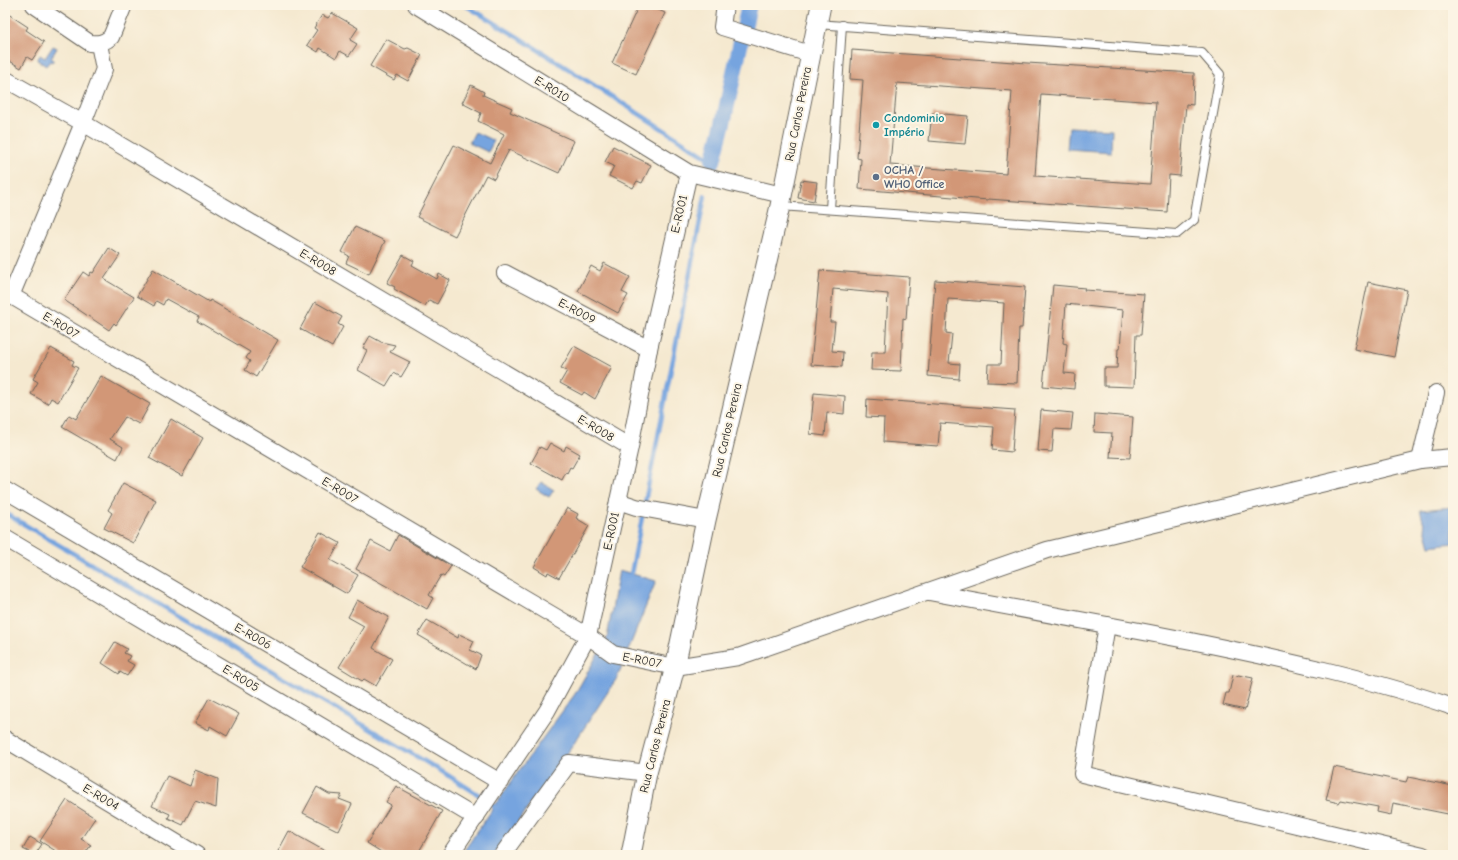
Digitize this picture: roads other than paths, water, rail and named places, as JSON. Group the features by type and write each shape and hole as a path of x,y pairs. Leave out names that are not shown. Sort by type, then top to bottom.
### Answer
{"street":[{"path":"34,5 90,43 99,44 107,41 111,37 124,5"},
{"name":"E-R010","path":"416,5 689,172 781,200"},
{"path":"725,5 722,26 810,54"},
{"name":"Rua Carlos Pereira","path":"631,855 647,773 675,667 706,520 781,200 821,5"},
{"path":"8,294 83,123 104,69 99,44"},
{"name":"E-R008","path":"5,79 83,123 630,448"},
{"name":"E-R001","path":"450,855 547,711 588,636 630,448 649,349 689,172"},
{"name":"E-R009","path":"505,273 649,349"},
{"name":"E-R007","path":"8,294 588,636 613,654 675,667"},
{"path":"1420,460 1436,393"},
{"path":"675,667 738,657 1047,550 1420,460 1453,457"},
{"name":"E-R006","path":"5,490 500,782"},
{"path":"618,501 654,511 706,520"},
{"name":"E-R005","path":"5,538 476,818"},
{"path":"927,592 1280,659 1453,707"},
{"path":"1107,625 1082,774 1423,855"},
{"name":"E-R004","path":"5,739 197,855"},
{"path":"502,855 569,763 647,773"}],"lane":[{"path":"781,200 830,209 1177,234 1194,220 1220,74 1202,54 817,24"},
{"path":"830,209 842,25"}],"water":[{"path":"53,46 57,48 51,58 54,60 52,62 50,61 46,66 37,60 40,55 45,58"},
{"path":"1069,127 1112,129 1111,152 1067,149"},
{"path":"475,132 494,141 488,152 469,143"},
{"path":"541,482 554,490 549,497 536,489"},
{"path":"1453,507 1453,543 1430,546 1420,510"},
{"path":"619,570 656,581 617,678 565,757 494,855 461,855 518,772 575,694 607,638"}],"waterway":[{"path":"465,5 713,161"},
{"path":"713,161 749,5"},
{"path":"630,579 705,196"},
{"path":"5,513 441,771 487,800 498,810"}],"place":[{"name":"Condominio Império","path":"876,125"},
{"name":"OCHA / WHO Office","path":"876,177"}]}
